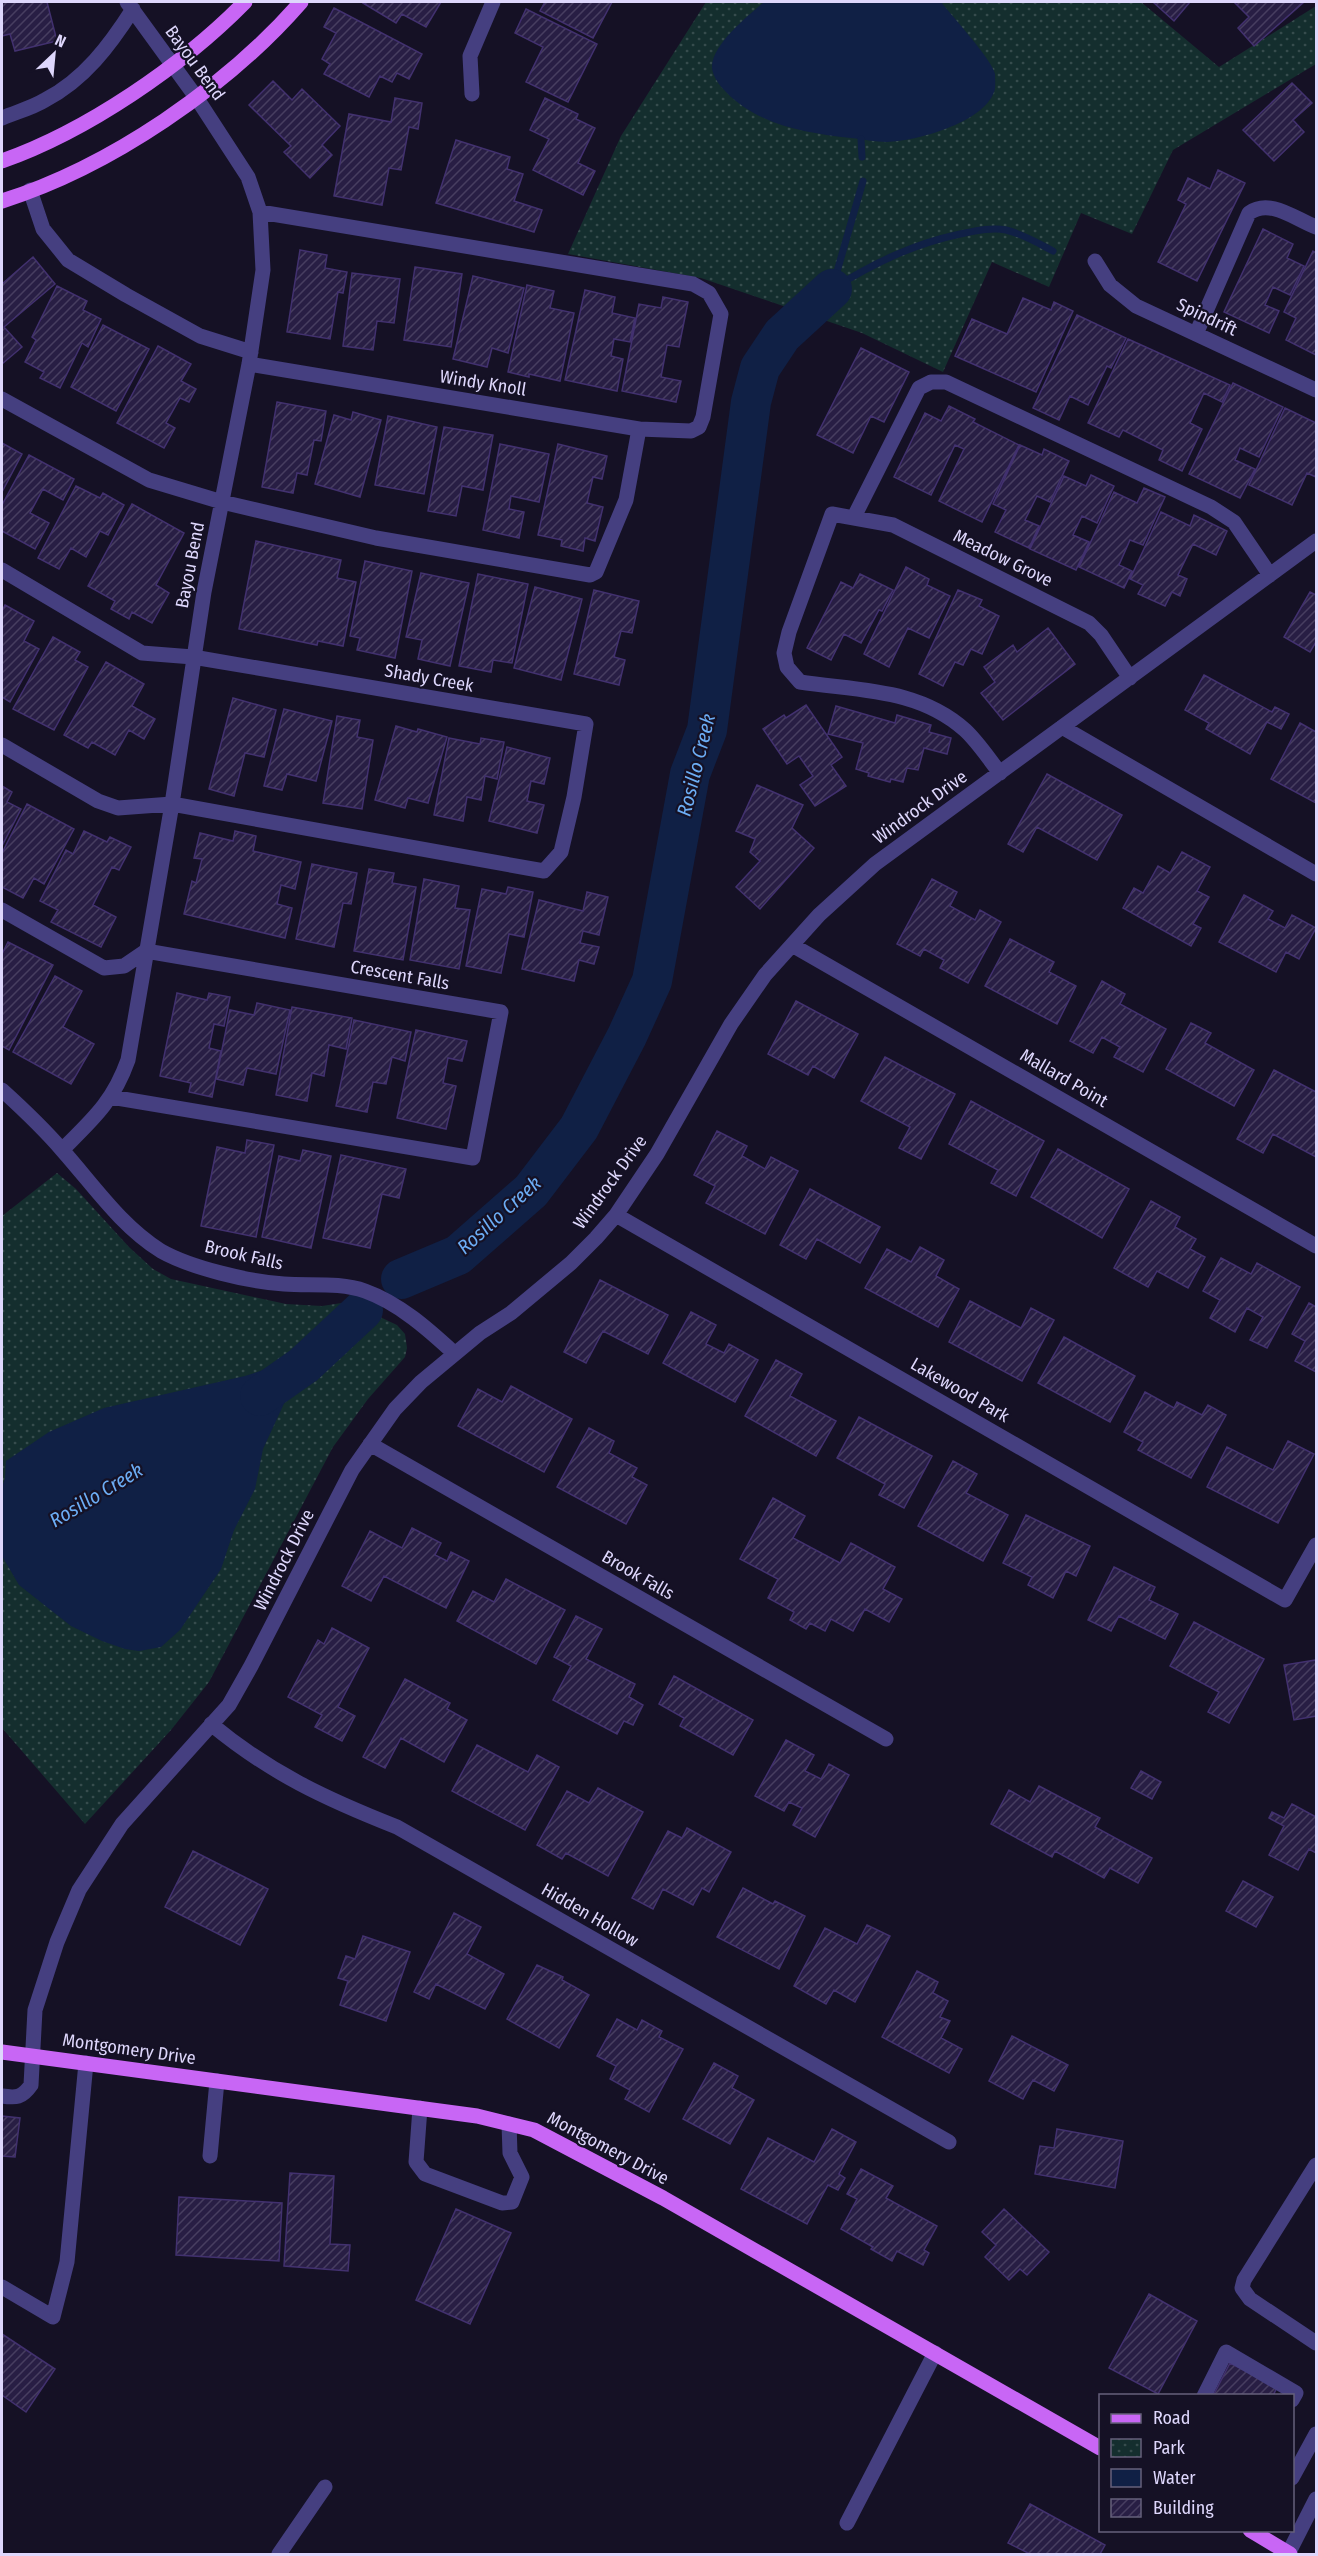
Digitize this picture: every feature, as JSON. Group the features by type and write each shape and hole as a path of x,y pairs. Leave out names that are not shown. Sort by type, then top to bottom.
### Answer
{"main road":[{"path":"2,161 68,131 131,94 172,65 225,22 244,2"},
{"path":"2,201 105,155 153,128 253,52 301,2"},
{"name":"Montgomery Drive","path":"2,2052 477,2116 534,2130 653,2193 1099,2447"},
{"path":"1257,2532 1289,2554"}],"street":[{"path":"472,94 470,56 493,2"},
{"name":"Bayou Bend","path":"62,1150 101,1111 119,1085 128,1060 172,804 193,657 250,358 263,270 260,212 248,177 196,97 130,5"},
{"path":"2,118 46,100 83,75 115,38 130,5"},
{"name":"Windy Knoll","path":"30,190 43,229 68,260 200,336 250,358 639,429 691,431 699,427 703,417 721,314 709,293 693,284 260,212"},
{"path":"1196,334 1249,213 1258,207 1269,206 1317,227"},
{"name":"Spindrift","path":"1095,261 1110,285 1136,306 1317,390"},
{"path":"854,517 919,388 931,382 945,382 1211,507 1234,522 1270,575"},
{"path":"2,399 148,480 222,502 376,538 590,575 596,572 626,500 639,429"},
{"name":"Meadow Grove","path":"1000,773 966,731 934,708 895,694 800,682 787,667 784,653 789,632 832,514 893,525 1089,623 1101,635 1130,678"},
{"name":"Windrock Drive","path":"2,2096 16,2098 25,2094 31,2085 35,2010 57,1942 79,1890 122,1824 229,1705 352,1470 395,1409 454,1353 511,1312 571,1263 616,1215 657,1154 731,1023 765,975 819,915 875,864 1317,541"},
{"path":"2,570 142,653 193,657"},
{"name":"Shady Creek","path":"172,804 544,871 561,852 574,797 586,724 193,657"},
{"path":"1062,727 1317,874"},
{"path":"2,745 98,801 118,808 172,804"},
{"path":"2,910 104,968 124,966 146,951"},
{"name":"Mallard Point","path":"792,945 1317,1246"},
{"name":"Crescent Falls","path":"111,1097 473,1158 501,1012 146,951"},
{"name":"Brook Falls","path":"2,1090 24,1109 62,1150 122,1220 162,1251 214,1271 281,1284 333,1286 365,1291 418,1319 454,1353"},
{"name":"Lakewood Park","path":"616,1215 1285,1600 1317,1545"},
{"name":"Brook Falls","path":"370,1444 886,1739"},
{"name":"Hidden Hollow","path":"211,1724 242,1750 304,1788 397,1827 949,2142"},
{"path":"2,2287 53,2317 67,2262 86,2063"},
{"path":"210,2156 217,2081"},
{"path":"420,2108 416,2162 425,2174 502,2203 512,2202 522,2177 510,2153 509,2124"},
{"path":"1317,2165 1244,2280 1242,2288 1250,2299 1317,2343"},
{"path":"1205,2394 1226,2352 1296,2393 1294,2398"},
{"path":"847,2523 935,2353"},
{"path":"1294,2472 1317,2434"},
{"path":"279,2554 325,2487"},
{"path":"1289,2554 1317,2499"}],"green space":[{"path":"706,2 1141,2 1219,67 1316,6 1316,64 1173,150 1132,234 1081,213 1049,287 992,262 943,372 862,333 701,278 568,254 621,136"},
{"path":"57,1173 76,1189 129,1247 153,1269 171,1279 286,1304 322,1306 348,1302 397,1325 405,1334 407,1348 405,1357 368,1399 333,1447 209,1682 171,1730 85,1824 2,1728 2,1216"}],"water":[{"path":"764,2 941,2 993,68 994,92 977,113 963,121 931,134 899,141 878,142 817,133 768,120 739,103 726,92 717,81 712,68 717,50 724,41"},
{"path":"295,1360 304,1365 305,1378 287,1397 263,1449 255,1489 234,1530 221,1569 180,1630 161,1647 139,1651 102,1641 71,1626 19,1585 2,1556 2,1488 6,1461 49,1432 104,1408 245,1376"}],"building":[{"path":"2,2 47,2 57,41 15,51 10,34 2,36"},
{"path":"364,2 441,2 426,27 402,14 396,23"},
{"path":"545,2 612,2 593,38 540,11"},
{"path":"1153,2 1190,2 1174,21"},
{"path":"1234,2 1304,2 1254,46 1238,28 1249,17"},
{"path":"334,8 422,54 409,79 397,73 392,82 380,76 369,97 324,74 330,64 322,59 336,33 324,27"},
{"path":"526,9 597,44 568,102 526,82 543,47 515,33"},
{"path":"273,81 292,100 302,89 340,126 322,145 332,155 310,178 284,152 291,146 249,105"},
{"path":"1292,83 1312,103 1293,120 1304,132 1274,161 1243,130"},
{"path":"395,98 422,103 418,129 409,127 401,170 389,168 382,205 334,196 349,114 391,122"},
{"path":"545,98 578,114 576,119 595,128 578,163 595,171 583,195 533,170 549,139 530,130"},
{"path":"456,140 510,157 507,169 523,174 514,201 542,210 534,232 436,203"},
{"path":"1218,170 1245,183 1197,281 1158,262 1186,204 1178,200 1188,178 1210,189"},
{"path":"1263,229 1293,244 1287,258 1304,266 1290,295 1273,287 1265,305 1279,311 1269,333 1224,312"},
{"path":"300,250 327,255 325,268 347,272 343,293 338,292 330,339 287,332"},
{"path":"1313,251 1316,253 1316,355 1286,340 1296,318 1284,312"},
{"path":"33,257 55,284 4,327 22,347 2,364 2,284"},
{"path":"415,267 462,274 451,347 404,340"},
{"path":"352,273 400,279 394,323 377,321 373,350 343,346"},
{"path":"473,276 524,288 508,353 492,348 487,367 453,359"},
{"path":"527,285 554,291 550,308 574,313 560,381 508,372"},
{"path":"57,286 87,301 83,310 101,319 88,347 82,343 60,388 40,378 44,372 25,362 36,340 32,337"},
{"path":"585,290 615,297 612,313 635,318 630,342 614,339 611,356 623,359 617,391 565,380"},
{"path":"663,297 688,302 679,347 667,345 661,377 681,381 676,402 622,391 639,304 661,308"},
{"path":"1023,298 1051,310 1054,302 1073,311 1036,392 955,356 972,319 1007,334"},
{"path":"1077,315 1126,338 1111,368 1107,366 1088,405 1070,396 1059,420 1033,408"},
{"path":"103,325 149,349 116,411 71,387"},
{"path":"1128,339 1230,385 1222,402 1204,393 1190,423 1202,429 1182,471 1159,460 1163,450 1123,430 1119,437 1088,423"},
{"path":"158,346 191,364 181,381 196,389 189,402 180,398 166,423 175,428 164,448 117,423"},
{"path":"861,348 909,372 884,422 871,416 853,453 817,435"},
{"path":"1233,383 1283,407 1259,457 1240,448 1235,460 1255,469 1240,498 1189,474"},
{"path":"277,402 326,411 321,441 314,440 307,475 297,473 293,493 262,487"},
{"path":"949,406 975,419 973,422 1019,445 982,522 939,501 964,449 955,445 931,495 894,477 925,413 941,421"},
{"path":"1285,408 1316,423 1316,477 1307,473 1292,505 1249,485"},
{"path":"353,412 381,420 360,497 315,484 334,415 351,420"},
{"path":"388,416 437,427 424,494 375,485"},
{"path":"444,427 493,435 483,490 462,486 456,516 428,511"},
{"path":"2,443 22,454 2,492"},
{"path":"500,444 549,454 539,502 511,496 509,509 524,512 519,538 483,530"},
{"path":"558,444 607,456 602,479 593,477 587,503 603,507 595,541 585,538 583,551 561,546 562,540 538,535"},
{"path":"1020,445 1042,455 1044,449 1069,461 1050,502 1037,496 1025,520 1039,526 1029,548 995,532 1006,510 993,504"},
{"path":"29,455 74,479 63,500 43,489 30,513 49,523 35,549 2,531 2,505"},
{"path":"1091,475 1114,486 1097,523 1082,516 1073,535 1089,542 1076,570 1030,549 1064,476 1086,486"},
{"path":"76,486 100,498 103,493 124,505 108,535 100,531 86,557 71,548 59,569 38,558"},
{"path":"1144,488 1165,497 1143,545 1130,540 1119,565 1132,571 1124,588 1079,567 1114,492 1137,503"},
{"path":"132,504 184,533 156,585 169,593 152,623 132,612 129,619 111,609 115,601 88,586"},
{"path":"1161,512 1190,526 1194,515 1227,531 1216,555 1193,544 1178,575 1187,579 1180,596 1172,592 1165,606 1138,594 1143,585 1130,579"},
{"path":"256,541 341,560 337,578 356,582 343,646 318,641 317,645 239,629"},
{"path":"365,561 412,571 395,658 357,650 360,638 350,636"},
{"path":"906,567 929,579 927,585 950,596 929,638 908,628 889,667 864,654"},
{"path":"421,573 469,583 450,666 418,659 422,640 406,637"},
{"path":"478,574 528,584 512,663 493,660 491,672 459,666"},
{"path":"860,574 893,590 861,643 844,634 831,660 807,648 841,582 853,588"},
{"path":"535,587 582,599 561,680 514,668"},
{"path":"594,590 639,601 632,633 621,631 614,657 625,660 619,685 574,674"},
{"path":"958,590 982,600 979,606 999,616 982,654 971,649 963,665 955,662 943,686 919,674"},
{"path":"1310,592 1316,595 1316,642 1310,652 1284,637"},
{"path":"5,605 34,621 24,641 39,649 10,702 2,697 2,611"},
{"path":"1048,628 1075,664 1003,720 981,693 995,682 984,667 1013,645 1017,652"},
{"path":"53,637 80,652 75,660 88,667 54,730 13,709"},
{"path":"106,662 144,684 132,706 155,719 144,739 129,730 115,755 92,742 88,748 64,735"},
{"path":"1204,675 1272,712 1275,707 1289,714 1281,729 1267,722 1250,754 1206,729 1209,723 1185,710"},
{"path":"233,698 276,710 264,757 245,753 234,796 209,789"},
{"path":"806,705 842,757 831,765 846,786 815,806 800,785 813,776 799,756 787,764 763,729 784,715 786,718"},
{"path":"836,706 895,723 897,715 931,725 929,732 951,738 947,754 924,748 918,770 907,768 903,782 891,779 890,782 868,776 869,773 856,769 863,743 828,734"},
{"path":"284,709 332,721 316,781 287,774 282,790 264,786"},
{"path":"337,716 360,720 357,737 373,740 362,809 323,803"},
{"path":"1300,723 1316,732 1316,803 1271,779"},
{"path":"396,726 447,737 428,803 408,798 405,808 375,800"},
{"path":"449,738 480,744 481,738 504,742 497,779 485,776 481,800 467,797 463,821 434,815"},
{"path":"507,747 550,758 544,784 531,781 527,801 544,805 537,833 489,821"},
{"path":"1047,774 1122,815 1097,860 1037,827 1023,852 1008,844"},
{"path":"757,785 803,805 792,828 814,848 760,909 736,887 760,861 750,852 755,839 736,831"},
{"path":"2,786 12,792 7,802 21,809 2,846"},
{"path":"27,804 74,829 44,884 34,878 23,898 2,887 2,853"},
{"path":"84,831 107,842 110,837 131,847 119,870 112,867 93,905 116,917 101,947 51,922 58,910 40,901 66,850 73,854"},
{"path":"235,831 256,836 253,851 301,862 295,889 281,885 277,904 292,908 285,938 184,914 192,881 196,883 202,859 194,858 200,833 233,841"},
{"path":"1182,852 1210,867 1197,891 1209,897 1193,924 1201,928 1191,946 1123,908 1134,888 1143,893 1158,866 1170,873"},
{"path":"312,864 357,873 351,904 343,903 334,947 296,939"},
{"path":"369,869 394,873 392,883 416,887 403,960 354,951"},
{"path":"424,879 459,886 455,908 470,910 459,969 410,960"},
{"path":"932,879 957,892 950,906 975,920 980,910 1001,922 968,983 940,968 944,960 924,949 920,956 897,944"},
{"path":"508,887 533,892 524,937 509,934 501,973 466,966 482,889 506,894"},
{"path":"587,892 608,897 599,935 583,931 580,943 599,947 594,964 579,960 574,981 522,969 539,900 583,911"},
{"path":"1244,895 1273,911 1268,919 1285,928 1292,915 1316,928 1299,959 1286,952 1276,972 1219,942"},
{"path":"1010,939 1054,962 1049,972 1076,986 1057,1024 985,986"},
{"path":"8,942 53,965 9,1050 2,1046 2,954"},
{"path":"55,976 82,991 63,1027 94,1044 71,1084 13,1052"},
{"path":"1102,981 1125,994 1120,1004 1166,1029 1143,1072 1114,1057 1120,1047 1102,1037 1093,1053 1070,1041"},
{"path":"177,993 207,1000 209,993 230,997 224,1026 214,1024 209,1048 221,1051 212,1097 189,1092 191,1083 160,1076"},
{"path":"796,1001 858,1034 834,1078 813,1066 808,1075 768,1054"},
{"path":"257,1003 290,1010 276,1074 247,1068 243,1085 216,1079 230,1010 254,1015"},
{"path":"292,1007 352,1018 346,1049 329,1045 324,1076 312,1073 307,1101 276,1095"},
{"path":"354,1020 411,1032 405,1061 392,1057 386,1084 373,1082 367,1112 336,1106"},
{"path":"1191,1023 1211,1033 1205,1043 1254,1070 1234,1106 1166,1069"},
{"path":"416,1030 467,1041 462,1061 448,1058 443,1083 456,1086 446,1129 397,1118"},
{"path":"885,1057 955,1094 921,1159 899,1148 910,1127 861,1101"},
{"path":"1274,1070 1316,1092 1316,1157 1273,1134 1263,1153 1237,1139"},
{"path":"971,1101 1044,1141 1016,1196 991,1183 998,1170 949,1144"},
{"path":"717,1131 747,1146 742,1156 765,1169 771,1157 798,1171 765,1234 706,1203 715,1186 694,1175"},
{"path":"247,1140 274,1145 256,1237 201,1226 217,1147 245,1153"},
{"path":"1058,1149 1129,1189 1102,1238 1031,1197"},
{"path":"303,1150 331,1156 311,1248 262,1237 279,1156 300,1161"},
{"path":"341,1155 406,1169 399,1198 382,1194 370,1248 323,1238"},
{"path":"810,1189 880,1227 860,1263 817,1239 806,1259 780,1245"},
{"path":"1151,1201 1180,1217 1175,1227 1196,1239 1190,1249 1205,1257 1188,1288 1157,1271 1148,1287 1114,1268"},
{"path":"920,1247 944,1260 936,1276 959,1289 938,1327 865,1288 887,1249 911,1262"},
{"path":"1221,1258 1251,1274 1257,1263 1300,1287 1267,1348 1250,1340 1263,1317 1247,1308 1235,1332 1210,1318 1220,1300 1203,1291"},
{"path":"600,1280 668,1315 648,1354 603,1331 586,1363 564,1352"},
{"path":"970,1301 1021,1328 1031,1308 1054,1320 1022,1381 949,1342"},
{"path":"1309,1303 1316,1307 1316,1372 1295,1361 1305,1341 1292,1334"},
{"path":"691,1312 716,1325 706,1344 724,1353 729,1344 758,1360 735,1402 663,1363"},
{"path":"1064,1337 1135,1376 1110,1422 1038,1383"},
{"path":"776,1360 802,1374 790,1396 836,1421 816,1456 745,1416"},
{"path":"511,1386 572,1419 544,1472 458,1426 478,1389 502,1402"},
{"path":"1145,1392 1174,1408 1177,1402 1202,1415 1208,1405 1226,1415 1191,1478 1138,1450 1143,1442 1124,1432"},
{"path":"859,1417 932,1456 904,1508 879,1495 885,1484 837,1458"},
{"path":"589,1428 614,1441 609,1453 637,1468 632,1477 647,1485 626,1524 557,1487"},
{"path":"1288,1441 1314,1454 1278,1523 1207,1487 1227,1447 1273,1470"},
{"path":"953,1461 977,1474 966,1493 1008,1515 983,1561 918,1526"},
{"path":"773,1498 805,1516 793,1538 840,1563 851,1543 895,1567 883,1589 902,1599 889,1622 865,1609 853,1631 831,1619 825,1631 810,1623 806,1629 790,1620 794,1612 768,1598 778,1579 740,1559"},
{"path":"1026,1515 1090,1546 1076,1576 1066,1571 1053,1598 1028,1585 1032,1577 1003,1563"},
{"path":"412,1528 441,1543 435,1555 447,1561 451,1552 469,1561 446,1608 384,1576 371,1601 342,1586 370,1531 402,1548"},
{"path":"1114,1567 1155,1587 1149,1600 1178,1614 1165,1639 1119,1616 1111,1631 1088,1620"},
{"path":"506,1579 565,1610 536,1664 457,1621 473,1591 494,1602"},
{"path":"576,1616 602,1629 586,1659 635,1684 629,1697 643,1705 633,1725 624,1721 617,1734 553,1700 571,1666 554,1657"},
{"path":"1194,1622 1264,1659 1229,1723 1208,1712 1219,1692 1170,1666"},
{"path":"332,1628 369,1648 338,1707 355,1716 342,1741 315,1727 322,1715 288,1697 318,1640 324,1644"},
{"path":"1316,1660 1316,1716 1294,1720 1284,1665"},
{"path":"674,1676 753,1720 733,1755 680,1726 684,1718 659,1704"},
{"path":"405,1679 450,1703 447,1709 467,1720 444,1762 401,1738 385,1768 363,1757"},
{"path":"786,1740 814,1755 805,1771 821,1779 829,1764 849,1775 815,1837 793,1825 802,1808 789,1802 784,1811 755,1796"},
{"path":"477,1745 528,1772 537,1755 559,1767 525,1830 452,1791"},
{"path":"1141,1771 1161,1782 1152,1799 1131,1788"},
{"path":"1039,1786 1100,1818 1095,1827 1152,1858 1138,1883 1110,1868 1104,1878 1055,1851 1052,1857 991,1824 1009,1790 1030,1802"},
{"path":"598,1788 643,1812 608,1876 566,1853 562,1859 537,1845 567,1791 589,1803"},
{"path":"1292,1804 1316,1817 1316,1853 1309,1849 1298,1870 1269,1855 1284,1826 1269,1818 1272,1812 1284,1818"},
{"path":"687,1828 731,1852 709,1892 702,1888 693,1905 663,1889 653,1909 632,1898 668,1831 682,1838"},
{"path":"193,1851 268,1889 240,1945 165,1907"},
{"path":"1243,1881 1273,1897 1256,1927 1226,1911"},
{"path":"743,1888 773,1904 775,1901 805,1916 779,1969 717,1937"},
{"path":"454,1913 481,1927 467,1954 504,1974 485,2009 436,1984 429,1999 414,1992"},
{"path":"867,1925 890,1936 855,2002 834,1990 826,2004 794,1986 825,1928 857,1944"},
{"path":"363,1936 410,1952 386,2021 340,2005 348,1981 338,1978 346,1956 355,1959"},
{"path":"537,1965 563,1977 562,1980 589,1995 559,2048 507,2019"},
{"path":"917,1971 938,1982 933,1993 948,2001 940,2017 950,2021 941,2038 962,2049 949,2073 882,2037"},
{"path":"617,2019 637,2030 642,2020 662,2031 659,2037 683,2049 649,2112 625,2099 630,2090 610,2079 616,2066 597,2056"},
{"path":"1012,2036 1068,2065 1054,2091 1033,2080 1023,2099 989,2081"},
{"path":"714,2063 738,2076 732,2088 754,2100 730,2144 683,2119"},
{"path":"2,2116 20,2118 15,2157 2,2156"},
{"path":"832,2129 856,2142 839,2174 845,2178 838,2190 828,2185 807,2224 741,2189 768,2138 814,2162"},
{"path":"1057,2129 1123,2141 1115,2188 1035,2174 1040,2146 1054,2148"},
{"path":"861,2169 893,2186 886,2198 937,2226 924,2250 929,2253 923,2265 897,2251 892,2261 841,2229 857,2199 847,2194"},
{"path":"290,2173 334,2176 330,2244 350,2245 348,2271 284,2266"},
{"path":"179,2197 282,2203 279,2261 176,2255"},
{"path":"456,2209 511,2233 470,2324 416,2300"},
{"path":"1004,2209 1049,2252 1027,2275 1020,2269 1009,2280 985,2257 996,2245 982,2232"},
{"path":"1149,2294 1197,2321 1158,2394 1109,2368"},
{"path":"2,2334 55,2369 26,2412 2,2395"},
{"path":"1230,2363 1277,2387 1274,2394 1214,2394"},
{"path":"1030,2504 1105,2545 1100,2554 1030,2554 1008,2543"}],"waterway":[{"name":"Rosillo Creek","path":"861,139 862,157"},
{"name":"Rosillo Creek","path":"832,289 863,181"},
{"path":"832,289 863,271 910,249 943,238 977,231 1006,230 1024,236 1053,251"},
{"name":"Rosillo Creek","path":"401,1279 458,1255 531,1191 579,1128 627,1036 652,981 690,774 707,730 751,402 760,368 782,335 832,289"},
{"name":"Rosillo Creek","path":"260,1396 304,1365 363,1310"}]}
